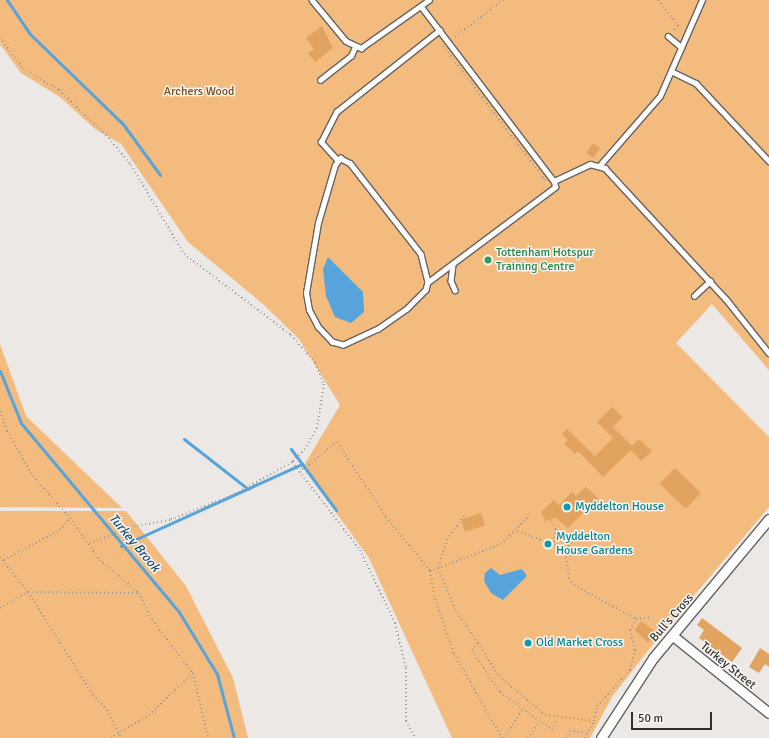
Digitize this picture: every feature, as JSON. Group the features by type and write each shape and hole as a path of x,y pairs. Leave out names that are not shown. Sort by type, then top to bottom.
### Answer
{"street":[{"name":"Bull's Cross","path":"601,738 653,658 673,636 769,519"},
{"name":"Turkey Street","path":"673,636 769,713"}],"lane":[{"path":"312,0 355,48"},
{"path":"355,48 367,46 429,0"},
{"path":"554,181 579,167 600,165 660,96 702,0"},
{"path":"421,6 554,181 555,187 454,265 428,282"},
{"path":"337,160 321,142 336,112 440,30"},
{"path":"668,36 681,47"},
{"path":"320,80 351,56 355,48"},
{"path":"671,70 696,83 769,161"},
{"path":"344,158 350,163 420,254 428,282 426,290 407,309 350,344 332,342 318,327 307,301 308,274 318,223 337,160 344,158"},
{"path":"600,165 710,282 769,353"},
{"path":"454,265 451,282 455,290"},
{"path":"694,296 710,282"}],"path":[{"path":"658,0 678,26 668,36"},
{"path":"0,38 23,69 59,90 106,135 131,165 184,254 197,266 223,280 291,335 315,363 324,384 323,401 317,428 298,457 293,461 243,489 170,520 135,526 87,544"},
{"path":"0,411 7,431 33,476 70,518 87,544 139,594 152,620 193,673 208,738"},
{"path":"299,472 337,442 386,517 430,571 435,599 454,654 503,738 522,710"},
{"path":"293,461 296,469 304,474 360,550 395,623 406,668 406,721 416,738"},
{"path":"430,571 488,551 516,531 530,515"},
{"path":"464,516 446,539 438,568 455,609 499,676 515,693 556,719 594,721"},
{"path":"4,560 60,530 70,518"},
{"path":"551,521 556,529 554,543"},
{"path":"516,531 554,543 565,549"},
{"path":"565,549 579,536"},
{"path":"565,549 569,578 574,585 636,619 652,617"},
{"path":"0,557 4,560 28,592 90,690 107,710 121,738"},
{"path":"0,608 28,592 139,594"},
{"path":"585,738 594,721 597,706 630,670 635,650 630,630 636,619"},
{"path":"478,643 472,651 500,692 522,710 552,730 556,719"},
{"path":"111,738 149,715 193,673"},
{"path":"528,738 539,722"},
{"path":"566,738 570,731 589,733"}],"green space":[{"name":"Archers Wood","path":"0,0 769,0 769,370 712,304 676,343 769,437 769,507 657,639 612,697 590,738 452,738 369,558 303,467 340,405 299,339 264,305 188,242 121,144 95,129 60,97 21,73 0,44"},
{"path":"0,344 26,416 122,508 0,507"},
{"path":"0,511 126,511 186,586 233,678 248,738 0,738"}],"water":[{"path":"328,257 363,292 364,312 351,323 335,317 326,296 323,269"},
{"path":"491,568 500,575 522,569 527,576 503,600 491,593 484,581 485,573"}],"building":[{"path":"322,26 333,48 315,62 308,53 314,49 306,38"},
{"path":"593,143 600,148 593,158 586,153"},
{"path":"612,407 623,417 613,427 632,446 639,439 652,451 641,461 631,450 603,477 578,451 575,454 564,444 568,440 562,434 567,429 595,456 613,438 597,422"},
{"path":"675,468 701,493 686,509 660,484"},
{"name":"Myddelton House","path":"586,487 598,498 568,528 556,518 545,521 541,512 554,500 559,505 572,492 576,496"},
{"path":"481,513 485,525 465,532 461,519"},
{"path":"702,618 742,648 732,662 699,638 704,630 697,625"},
{"path":"641,621 656,632 648,643 635,630"},
{"path":"760,648 769,654 769,667 765,664 759,673 749,667"}],"waterway":[{"path":"7,0 29,33 123,124 160,175"},
{"name":"Turkey Brook","path":"0,371 21,423 179,612 217,674 234,738"},
{"path":"184,439 248,489"},
{"path":"291,449 336,510"},
{"path":"121,546 302,464"}],"place":[{"name":"Tottenham Hotspur Training Centre","path":"488,260"},
{"name":"Myddelton House","path":"567,507"},
{"name":"Myddelton House Gardens","path":"548,544"},
{"name":"Old Market Cross","path":"528,643"}]}
